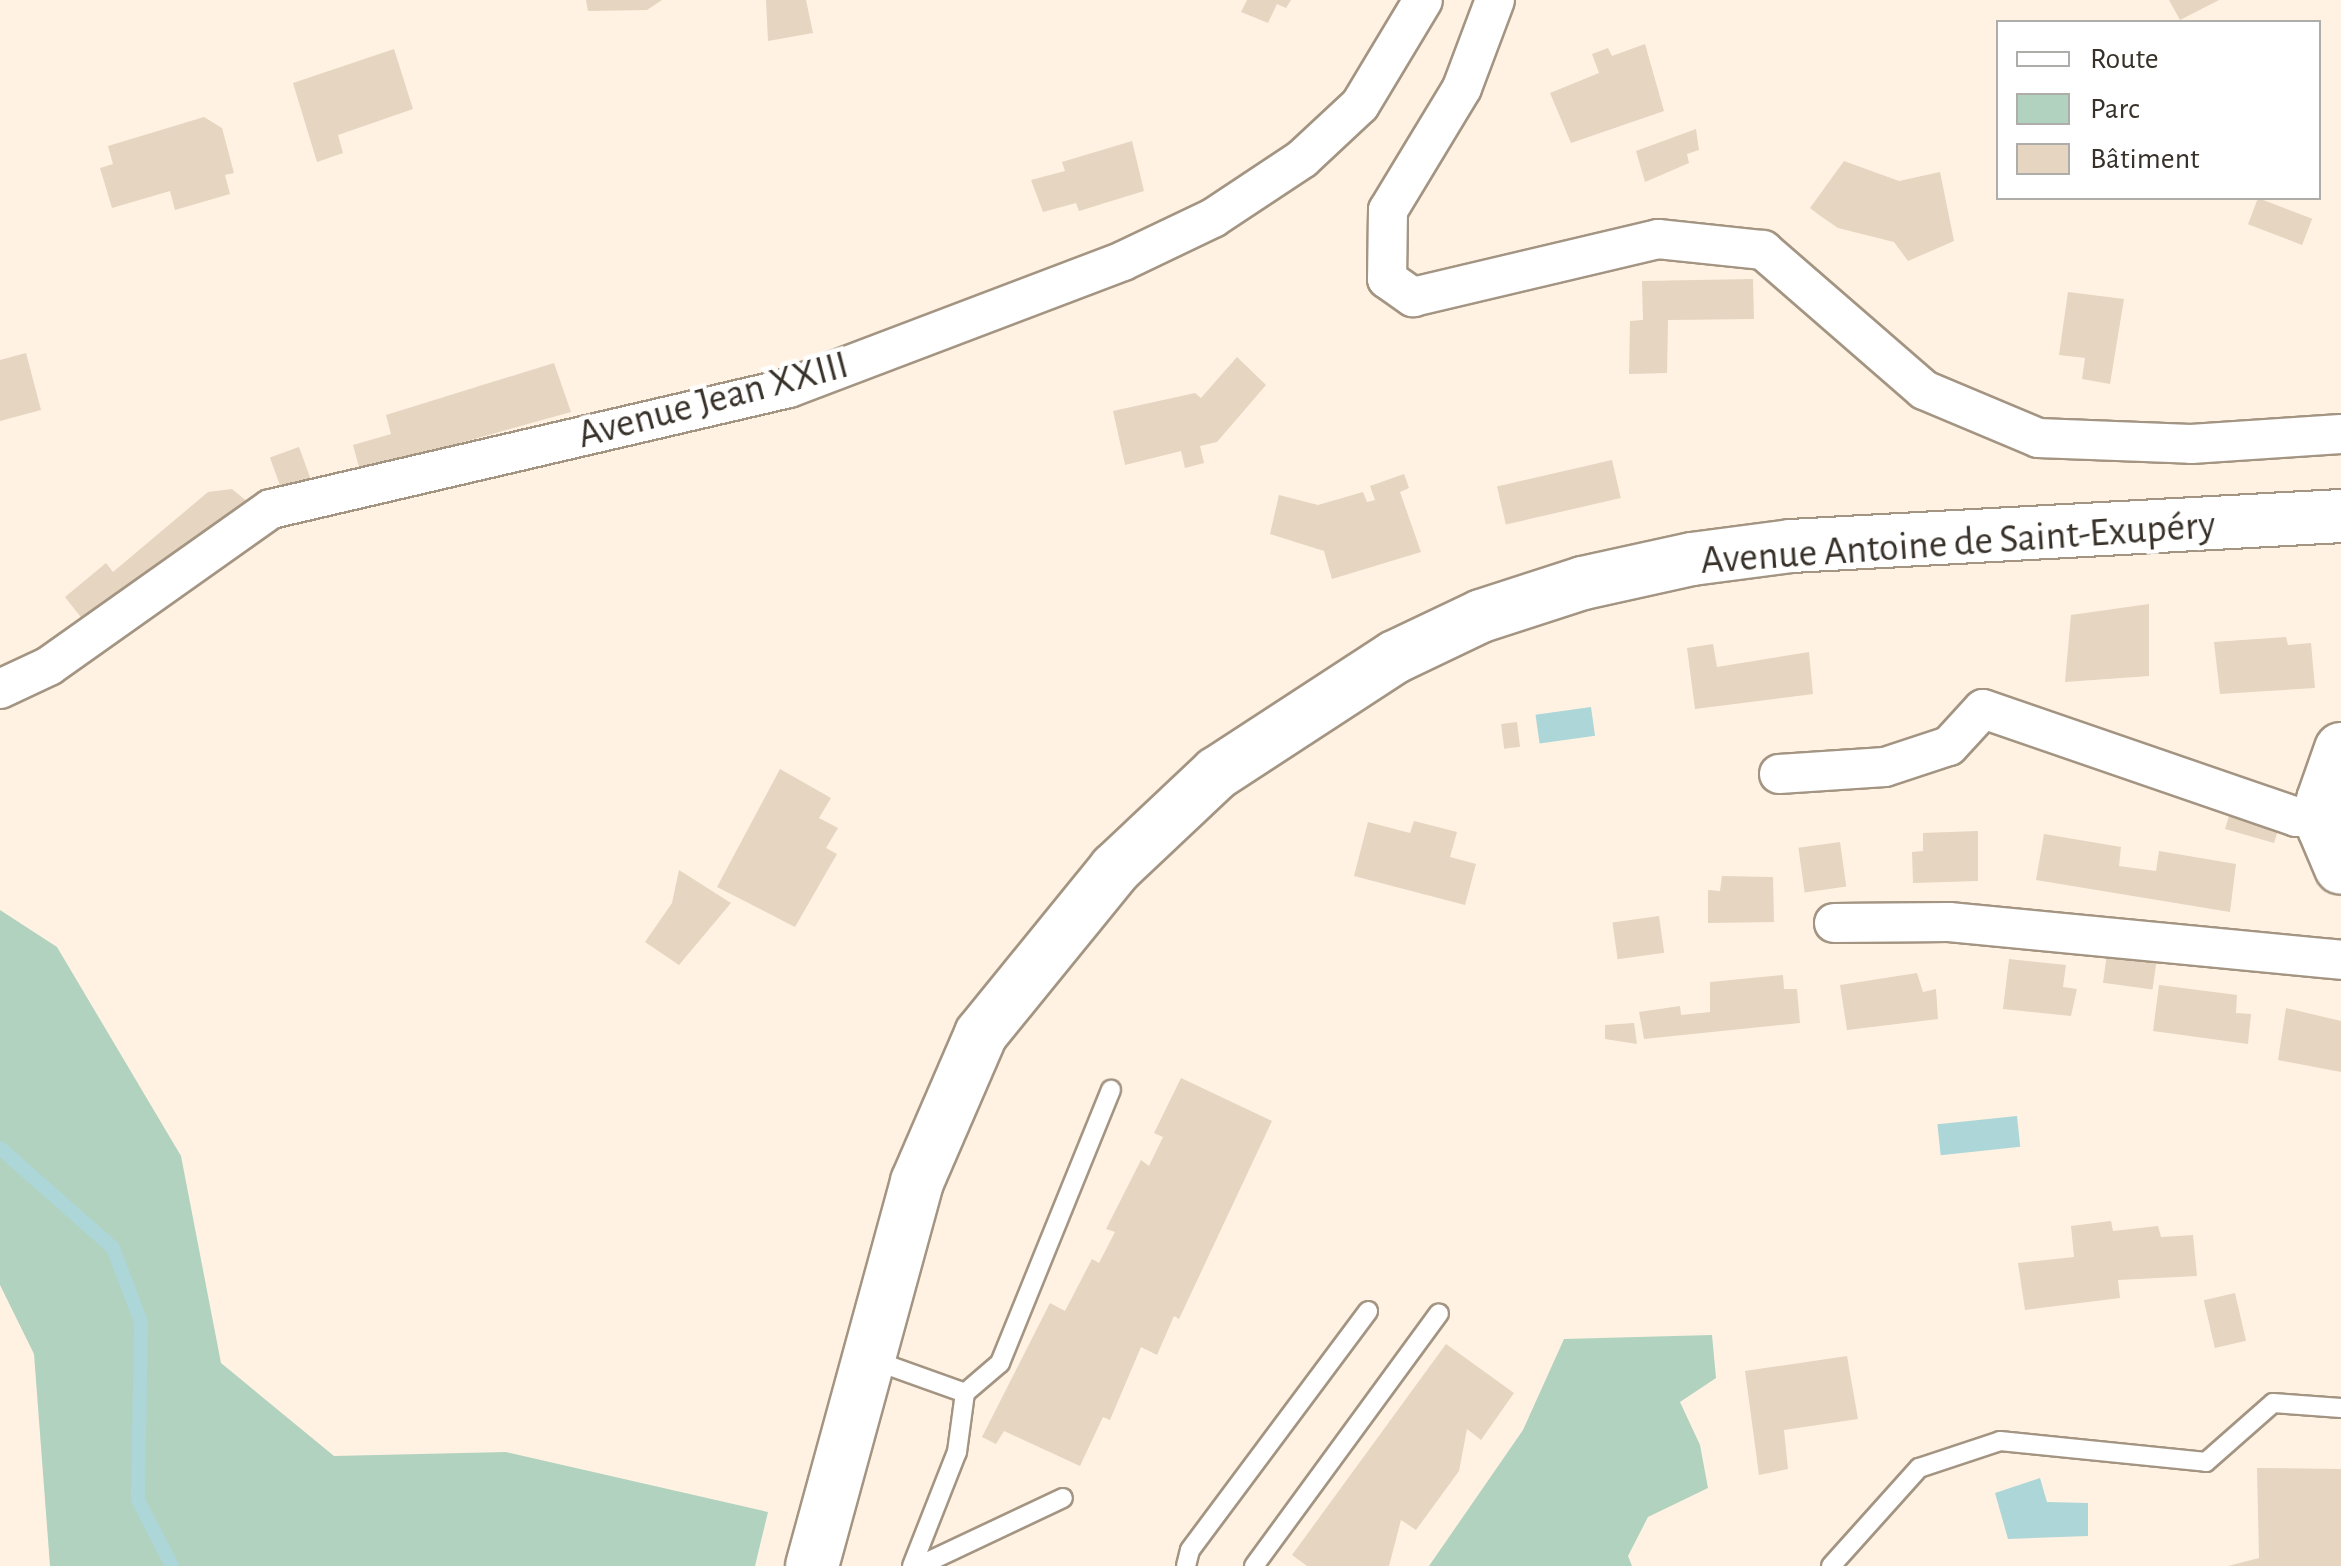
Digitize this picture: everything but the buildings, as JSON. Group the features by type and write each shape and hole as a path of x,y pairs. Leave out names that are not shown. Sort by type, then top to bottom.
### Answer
{"main road":[{"name":"Avenue Antoine de Saint-Exupéry","path":"812,1566 918,1182 982,1034 1115,869 1217,773 1395,657 1481,616 1692,558 1791,546 2341,516"},
{"path":"2341,749 2329,771 2324,815 2341,868"}],"street":[{"name":"Avenue Jean XXIII","path":"0,689 49,666 271,509 789,388 1159,244 1302,159 1360,105 1423,0"},
{"path":"1496,0 1462,88 1388,210 1388,278 1413,297 1658,240 1763,250 1924,390 2038,438 2192,444 2341,434"},
{"path":"1778,774 1885,768 1949,746 1983,709 2296,817 2324,815"},
{"path":"1834,924 1950,922 2341,960"}],"lane":[{"path":"912,1566 957,1452 965,1393 1000,1364 1111,1090"},
{"path":"1186,1566 1190,1550 1368,1311"},
{"path":"1254,1566 1439,1313"},
{"path":"868,1358 965,1393"},
{"path":"1831,1566 1919,1468 2000,1442 2206,1462 2273,1403 2341,1408"},
{"path":"920,1566 1063,1498"}],"green space":[{"path":"0,910 57,947 181,1156 221,1363 334,1456 506,1452 768,1512 755,1566 50,1566 34,1354 0,1285"},
{"path":"1712,1335 1716,1378 1680,1402 1700,1445 1708,1488 1648,1517 1628,1556 1632,1566 1429,1566 1523,1430 1564,1339"}],"water":[{"path":"1591,707 1595,736 1540,744 1536,715"},
{"path":"2017,1116 2020,1147 1941,1155 1937,1124"},
{"path":"2040,1478 2047,1502 2088,1503 2088,1536 2008,1539 1995,1493"}],"waterway":[{"path":"0,1148 113,1248 141,1322 138,1500 172,1566"}]}
